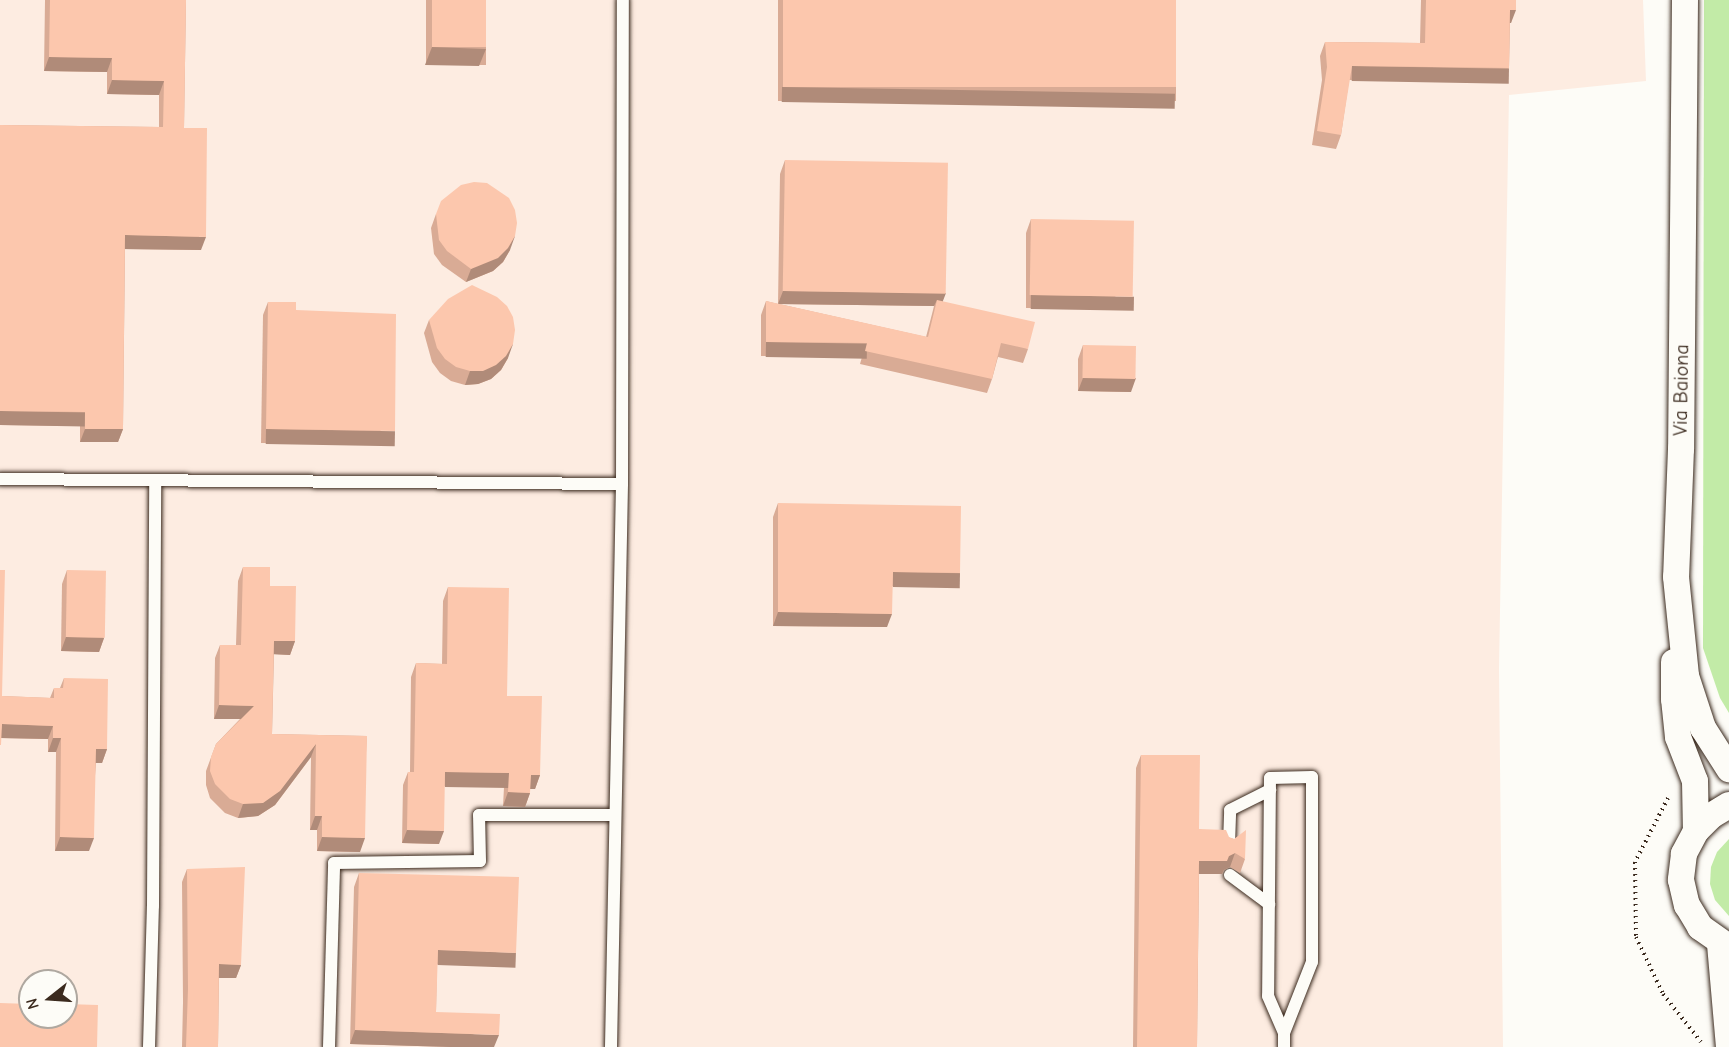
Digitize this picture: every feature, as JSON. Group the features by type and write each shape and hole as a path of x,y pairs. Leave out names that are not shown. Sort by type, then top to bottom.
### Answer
{"street":[{"name":"Via Baiona","path":"1685,0 1681,449 1676,577 1686,676 1703,728 1729,769"},
{"path":"1676,577 1674,699 1678,737 1695,781 1696,831"},
{"path":"1729,805 1711,816 1696,831 1684,854 1682,880 1687,905 1700,927 1725,945 1729,1047"}],"lane":[{"path":"611,1047 622,484 623,0"},
{"path":"0,480 622,484"},
{"path":"149,1047 153,894 154,481"},
{"path":"1284,1033 1268,996 1270,778 1312,777 1312,962 1284,1033 1284,1047"},
{"path":"1229,844 1230,810 1270,790"},
{"path":"328,1047 334,863 480,861 479,815 615,815"},
{"path":"1230,874 1269,904"}],"shaded area":[{"path":"0,0 1643,0 1646,81 1509,95 1499,669 1503,1047 0,1047"}],"green space":[{"path":"1704,0 1729,0 1729,713 1720,698 1703,648"},
{"path":"1729,839 1729,916 1715,900 1710,884 1711,867 1717,852"}],"building":[{"path":"50,0 186,0 184,128 207,128 206,237 125,235 123,429 85,429 85,412 0,411 0,125 163,127 164,81 112,80 112,58 49,57"},
{"path":"432,0 486,0 486,47 432,47"},
{"path":"783,0 1176,0 1176,87 783,87"},
{"path":"1426,0 1516,0 1516,10 1510,10 1509,68 1352,66 1341,135 1317,131 1327,67 1325,42 1425,43"},
{"path":"785,160 948,163 946,294 783,291"},
{"path":"474,182 487,183 509,198 515,210 517,223 515,236 498,258 471,269 447,251 439,240 436,214 441,201 461,185"},
{"path":"1031,219 1134,221 1133,297 1030,295"},
{"path":"472,285 497,297 507,306 513,317 515,330 513,344 506,356 496,365 483,371 470,371 456,367 445,359 437,348 429,320 448,299"},
{"path":"937,300 1035,322 1028,349 1001,343 992,379 865,351 867,343 766,342 766,301 928,337"},
{"path":"268,302 296,302 296,310 396,314 395,431 266,429"},
{"path":"1083,345 1136,346 1135,379 1082,378"},
{"path":"778,503 961,506 960,573 893,572 892,614 778,612"},
{"path":"243,567 270,567 270,586 296,586 295,641 274,641 272,734 367,736 365,838 322,837 322,816 315,816 316,744 280,791 263,803 243,804 230,799 215,784 210,771 211,757 216,744 254,706 219,705 220,645 241,645"},
{"path":"0,570 5,570 2,696 54,698 54,688 63,688 64,678 108,679 107,749 96,749 94,838 60,837 61,738 53,738 53,726 2,724 0,745"},
{"path":"67,570 106,571 105,638 66,637"},
{"path":"448,587 509,588 507,696 542,696 540,775 531,775 530,793 508,792 509,773 445,772 444,831 407,830 408,772 414,772 416,663 447,664"},
{"path":"1141,755 1200,755 1199,829 1226,830 1229,837 1234,839 1246,830 1245,859 1235,853 1229,856 1227,861 1199,861 1197,1047 1137,1047"},
{"path":"245,867 241,965 219,964 218,1047 186,1047 187,869"},
{"path":"359,873 519,877 516,953 438,950 436,1012 500,1014 499,1035 355,1030"},
{"path":"0,1003 18,1004 18,1029 78,1029 78,1004 98,1005 97,1047 0,1047"}]}
